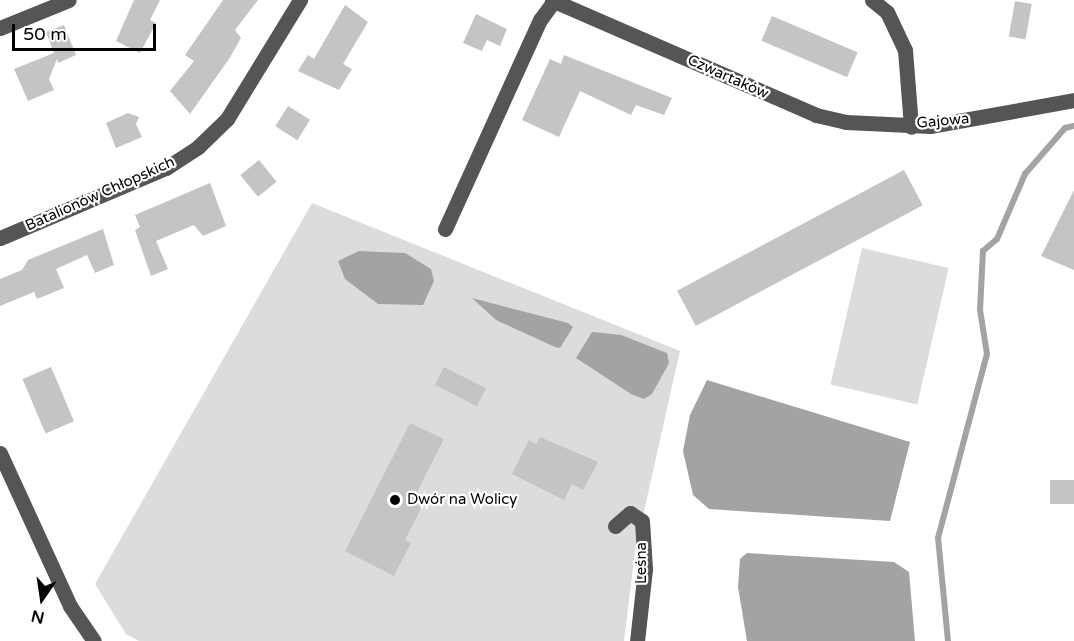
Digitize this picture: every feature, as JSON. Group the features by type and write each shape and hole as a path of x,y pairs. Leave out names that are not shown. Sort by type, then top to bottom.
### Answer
{"street":[{"path":"0,28 69,0"},
{"name":"Batalionów Chłopskich","path":"0,238 166,168 198,147 226,119 300,0"},
{"name":"Gajowa","path":"872,0 887,12 905,50 911,127 1074,100"},
{"path":"445,229 540,20 553,1"},
{"name":"Czwartaków","path":"553,1 816,115 873,126 911,127"},
{"path":"0,453 70,606 94,641"},
{"name":"Leśna","path":"615,526 630,513 642,521 645,569 637,641"}],"shaded area":[{"path":"312,203 680,351 635,551 624,641 139,641 126,634 95,584"},
{"path":"862,248 949,268 917,404 831,384"},
{"path":"359,251 405,253 431,269 434,281 423,305 378,304 345,279 338,261"},
{"path":"472,298 568,323 573,327 560,348 555,347 496,320"},
{"path":"592,332 621,335 667,353 669,363 652,394 644,399 631,394 576,358"},
{"path":"707,380 910,442 890,521 709,509 693,495 683,451 690,415"},
{"path":"747,553 894,562 909,572 915,641 747,641 738,587 740,559"}],"building":[{"path":"134,0 160,0 150,20 156,23 140,53 116,41"},
{"path":"223,0 258,0 235,30 241,38 229,59 190,114 170,91 194,61 185,55"},
{"path":"1015,1 1032,4 1025,39 1009,36"},
{"path":"345,5 368,22 343,64 352,69 339,90 298,71 308,55 314,59"},
{"path":"476,14 507,29 500,46 487,40 482,51 463,43"},
{"path":"772,16 858,52 847,77 761,41"},
{"path":"64,25 76,55 58,63 57,59 49,79 54,90 28,101 14,69 54,53 46,32"},
{"path":"564,55 672,98 664,115 636,105 631,115 580,91 559,137 522,120 550,59 561,64"},
{"path":"288,106 310,120 297,140 275,126"},
{"path":"128,113 139,117 136,124 142,137 116,148 106,123"},
{"path":"259,160 277,182 258,197 240,175"},
{"path":"904,170 923,205 696,326 677,291"},
{"path":"210,183 226,226 203,236 194,225 156,241 168,269 151,276 135,230 140,227 135,215"},
{"path":"1074,190 1074,270 1041,256"},
{"path":"103,229 114,265 95,273 87,255 56,269 64,288 37,299 34,292 0,306 0,279 22,270 28,260"},
{"path":"51,367 74,421 46,433 22,379"},
{"path":"444,367 486,388 477,406 435,385"},
{"name":"Dwór na Wolicy","path":"410,423 444,439 414,498 424,503 405,540 411,543 394,576 345,551"},
{"path":"540,437 598,462 583,490 572,484 564,500 512,474 529,440 536,444"},
{"path":"1050,480 1074,480 1074,504 1050,504"}],"waterway":[{"path":"948,641 938,538 987,354 980,310 983,251 997,239 1025,174 1065,128 1074,126"}],"place":[{"name":"Dwór na Wolicy","path":"395,500"}]}
